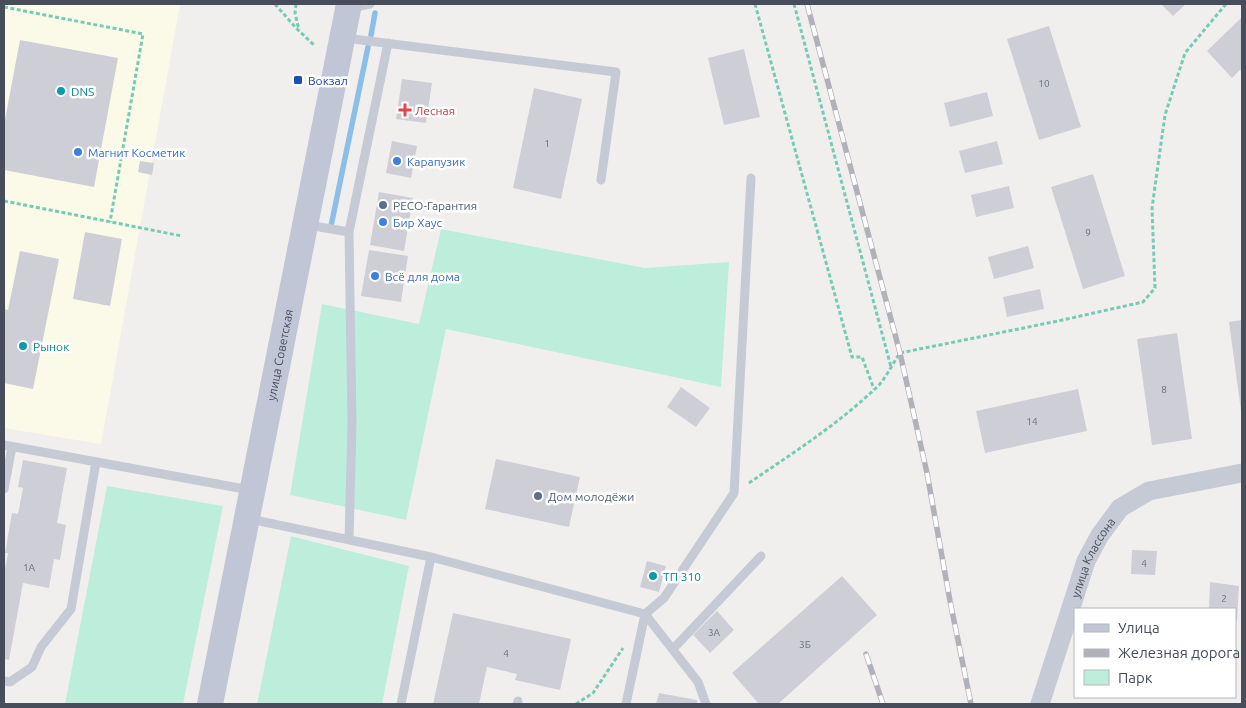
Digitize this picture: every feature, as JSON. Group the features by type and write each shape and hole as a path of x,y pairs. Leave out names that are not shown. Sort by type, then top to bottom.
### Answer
{"street":[{"name":"улица Советская","path":"210,704 342,38 356,5"},
{"name":"улица Классона","path":"1040,704 1086,561 1100,534 1120,508 1149,491 1242,473"}],"lane":[{"path":"342,38 616,72 601,180"},
{"path":"350,540 352,424 349,232 388,44"},
{"path":"626,704 644,614 664,598 734,493 751,178"},
{"path":"305,224 349,232"},
{"path":"4,489 8,446 252,491"},
{"path":"4,681 10,682 32,667 41,646 70,609 96,462"},
{"path":"247,518 431,557 644,614 698,682 706,704"},
{"path":"672,650 761,556"},
{"path":"402,704 431,557"}],"path":[{"path":"275,4 314,45"},
{"path":"296,4 295,13 300,32"},
{"path":"756,4 852,357 862,357 874,389"},
{"path":"794,4 891,366"},
{"path":"734,493 820,433 880,384 900,353 1143,302 1155,288 1152,208 1165,116 1185,53 1226,4"},
{"path":"4,7 143,34 110,222"},
{"path":"4,202 182,236"},
{"path":"576,704 593,693 624,646"}],"shaded area":[{"name":"Рынок","path":"4,4 180,4 101,444 4,428"}],"green space":[{"path":"441,229 645,268 729,262 721,387 446,329 406,520 290,495 322,304 419,324"},
{"path":"107,486 223,506 183,704 65,704"},
{"path":"291,536 409,566 382,704 257,704"}],"building":[{"path":"1161,4 1186,4 1173,16"},
{"path":"1241,18 1242,72 1240,70 1232,78 1207,51"},
{"path":"1049,26 1081,127 1039,140 1007,39"},
{"name":"DNS","path":"20,40 118,58 94,187 4,170 4,125"},
{"path":"744,49 760,117 724,125 708,58"},
{"path":"402,79 432,83 426,123 396,119"},
{"path":"534,88 582,99 561,199 513,188"},
{"path":"987,92 993,116 950,127 944,103"},
{"path":"392,141 417,146 411,178 386,173"},
{"path":"997,141 1003,164 965,173 959,151"},
{"path":"140,161 154,163 152,175 138,172"},
{"path":"1093,174 1125,276 1083,289 1051,187"},
{"path":"1009,186 1014,208 976,217 971,195"},
{"path":"379,192 413,198 404,251 370,245"},
{"path":"85,232 122,239 110,306 73,299"},
{"path":"1028,246 1034,268 994,279 988,257"},
{"path":"369,250 408,256 401,302 361,296"},
{"name":"Рынок","path":"20,251 59,259 33,389 4,383 4,309 8,310"},
{"path":"1040,289 1044,309 1007,317 1003,297"},
{"path":"1242,320 1242,411 1241,411 1229,322"},
{"path":"1177,333 1192,439 1152,445 1137,339"},
{"path":"681,387 710,408 696,427 667,407"},
{"path":"1078,389 1087,431 985,453 976,411"},
{"path":"496,459 580,477 569,527 485,509"},
{"path":"23,460 67,468 57,523 66,525 60,560 54,559 49,588 23,583 9,660 4,659 4,574 8,553 5,553 12,513 18,514 23,488 18,487"},
{"path":"1132,550 1157,551 1155,575 1131,574"},
{"name":"ТП 310","path":"647,561 666,566 659,592 640,587"},
{"path":"842,576 877,615 778,704 759,704 732,673"},
{"path":"1210,582 1239,586 1237,621 1236,608 1209,608"},
{"path":"717,611 734,630 710,653 693,635"},
{"path":"453,613 571,639 560,690 515,680 517,674 487,667 479,704 433,704"},
{"path":"659,693 697,700 697,704 656,704"}],"waterway":[{"path":"371,35 375,13"},
{"path":"331,226 368,47"}],"railway":[{"path":"807,4 900,353 927,473 971,704"},
{"path":"866,654 883,704"}],"place":[{"name":"Вокзал","path":"298,80"},
{"name":"DNS","path":"61,91"},
{"name":"Лесная","path":"405,110"},
{"name":"Магнит Косметик","path":"78,152"},
{"name":"Карапузик","path":"397,161"},
{"name":"РЕСО-Гарантия","path":"383,205"},
{"name":"Бир Хаус","path":"383,222"},
{"name":"Всё для дома","path":"375,276"},
{"name":"Рынок","path":"23,346"},
{"name":"Дом молодёжи","path":"538,496"},
{"name":"ТП 310","path":"653,576"}]}
